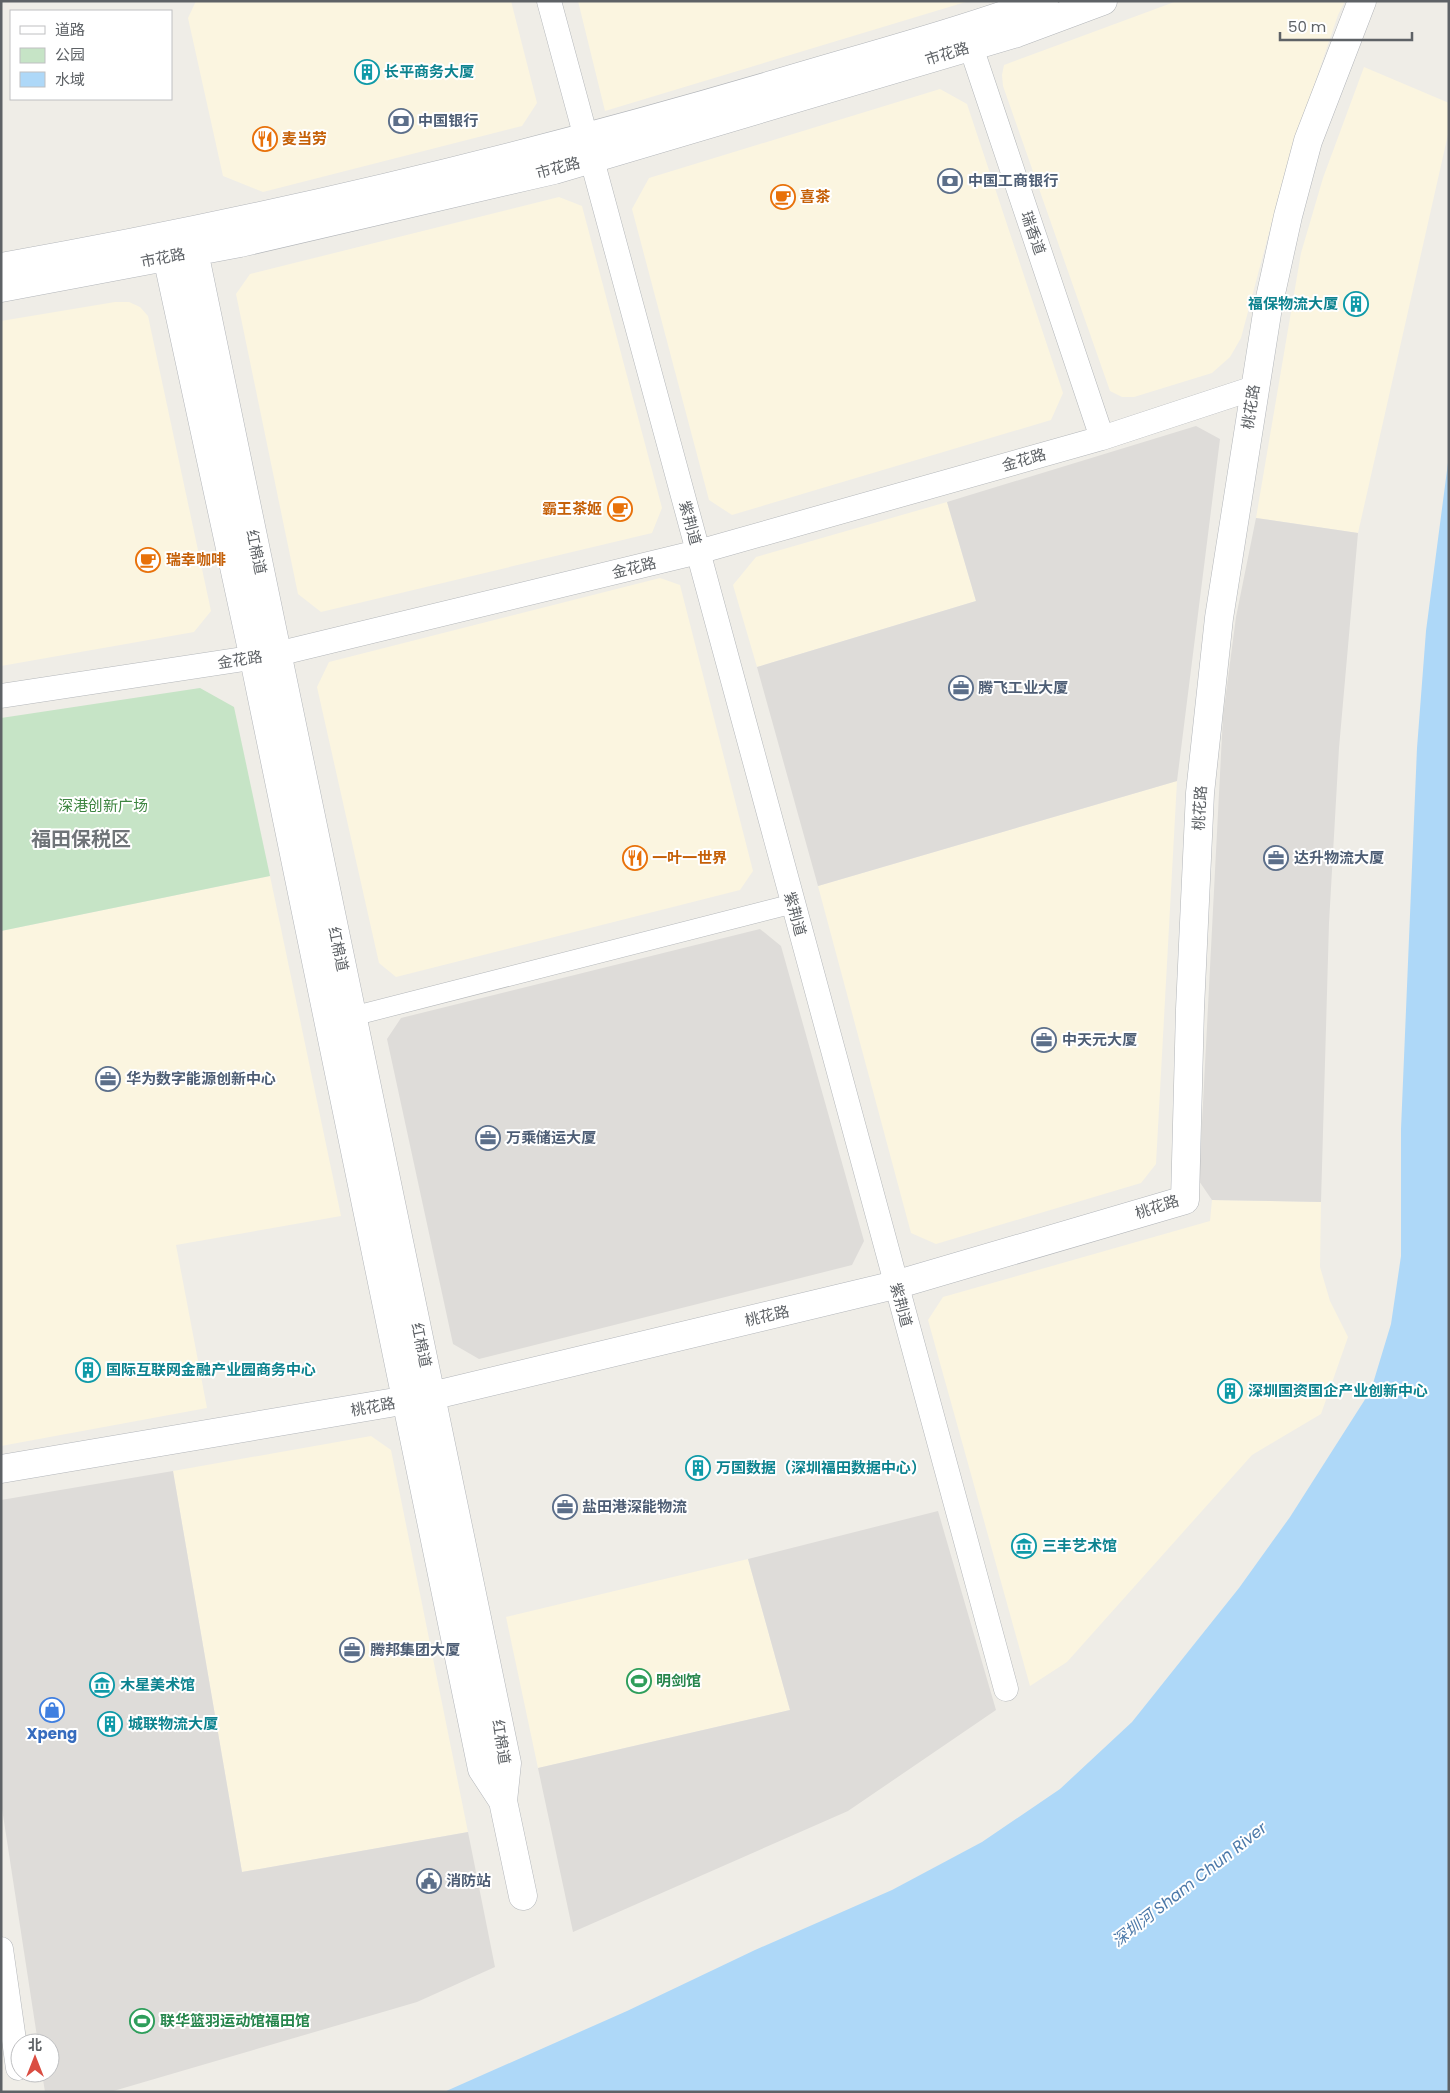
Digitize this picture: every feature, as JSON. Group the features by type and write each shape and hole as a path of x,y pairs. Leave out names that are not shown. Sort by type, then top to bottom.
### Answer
{"main road":[{"name":"市花路","path":"1,267 165,247 536,174 588,148 968,37 1044,1"},
{"name":"市花路","path":"968,37 1017,33 1103,1"},
{"name":"桃花路","path":"1,1470 420,1398 895,1285 1184,1200 1190,999 1200,793 1219,618 1268,308 1308,141 1362,1"},
{"name":"红棉道","path":"192,242 266,656 341,1020 420,1398 507,1763 503,1801 523,1896"},
{"name":"市花路","path":"1,288 165,247"},
{"name":"红棉道","path":"165,247 266,656"}],"street":[{"name":"紫荆道","path":"549,1 895,1285 1006,1689"},
{"name":"瑞香道","path":"968,37 1102,438"},
{"name":"金花路","path":"1,696 266,656 698,552 1102,438 1254,388"},
{"path":"341,1020 792,904"},
{"path":"1,1949 13,2033"}],"shaded area":[{"name":"长平商务大厦","path":"196,1 511,1 537,103 522,126 263,192 223,176 188,18"},
{"path":"578,1 969,1 605,111"},
{"path":"1177,1 1345,1 1338,15 1287,165 1241,338 1230,357 1212,373 1134,397 1122,397 1110,391 1003,86 1002,75 1004,65"},
{"path":"1364,67 1449,103 1449,130 1358,533 1256,518 1301,253 1323,178"},
{"path":"940,89 967,104 1063,393 1051,420 732,515 709,500 632,209 649,178"},
{"path":"559,197 582,206 662,508 652,533 321,612 298,594 236,294 250,274"},
{"path":"115,302 129,302 140,307 148,316 211,611 194,632 1,666 1,321"},
{"path":"1196,426 1220,439 1177,781 818,886 757,667 976,601 947,502"},
{"path":"947,502 976,601 757,667 733,585 756,557"},
{"path":"1256,518 1358,533 1339,748 1329,923 1321,1202 1212,1200 1199,1181 1223,716 1236,617"},
{"path":"660,578 680,585 753,871 740,890 396,977 379,963 317,687 329,662"},
{"path":"1177,781 1156,1164 1141,1183 936,1244 911,1233 818,886"},
{"path":"270,876 341,1216 176,1245 207,1408 1,1446 1,931"},
{"name":"万乘储运大厦","path":"760,929 781,946 864,1241 852,1265 479,1359 453,1344 387,1039 401,1018"},
{"name":"深圳国资国企产业创新中心","path":"1212,1200 1321,1202 1320,1267 1330,1301 1348,1337 1321,1414 1252,1455 1067,1662 1030,1686 928,1320 943,1297 1210,1221"},
{"path":"371,1436 391,1450 468,1832 242,1872 173,1471"},
{"path":"173,1471 242,1872 468,1832 495,1967 417,2002 110,2092 45,2092 44,2083 60,2083 60,2033 36,2033 1,1802 1,1500"},
{"path":"938,1511 996,1710 848,1811 573,1932 538,1768 790,1710 748,1559"},
{"path":"748,1559 790,1710 538,1768 506,1617"}],"green space":[{"name":"深港创新广场","path":"200,688 234,707 270,876 1,931 1,718"}],"water":[{"name":"深圳河 Sham Chun River","path":"1449,455 1449,2092 444,2092 627,2011 755,1950 892,1890 982,1842 1060,1789 1132,1722 1239,1588 1290,1517 1371,1390 1391,1324 1401,1256 1401,1129 1417,748 1426,631"}],"place":[{"name":"长平商务大厦","path":"367,72"},
{"name":"中国银行","path":"401,121"},
{"name":"麦当劳","path":"265,139"},
{"name":"中国工商银行","path":"950,181"},
{"name":"喜茶","path":"783,197"},
{"name":"福保物流大厦","path":"1356,304"},
{"name":"霸王茶姬","path":"620,509"},
{"name":"瑞幸咖啡","path":"148,560"},
{"name":"腾飞工业大厦","path":"961,688"},
{"name":"一叶一世界","path":"635,858"},
{"name":"达升物流大厦","path":"1276,858"},
{"name":"中天元大厦","path":"1044,1040"},
{"name":"华为数字能源创新中心","path":"108,1079"},
{"name":"万乘储运大厦","path":"488,1138"},
{"name":"国际互联网金融产业园商务中心","path":"88,1370"},
{"name":"深圳国资国企产业创新中心","path":"1230,1391"},
{"name":"万国数据（深圳福田数据中心）","path":"698,1468"},
{"name":"盐田港深能物流","path":"565,1507"},
{"name":"三丰艺术馆","path":"1024,1546"},
{"name":"腾邦集团大厦","path":"352,1650"},
{"name":"明剑馆","path":"639,1681"},
{"name":"木星美术馆","path":"102,1685"},
{"name":"Xpeng","path":"52,1710"},
{"name":"城联物流大厦","path":"110,1724"},
{"name":"消防站","path":"429,1881"},
{"name":"联华篮羽运动馆福田馆","path":"142,2021"}],"district":[{"name":"福田保税区","path":"81,839"}]}
